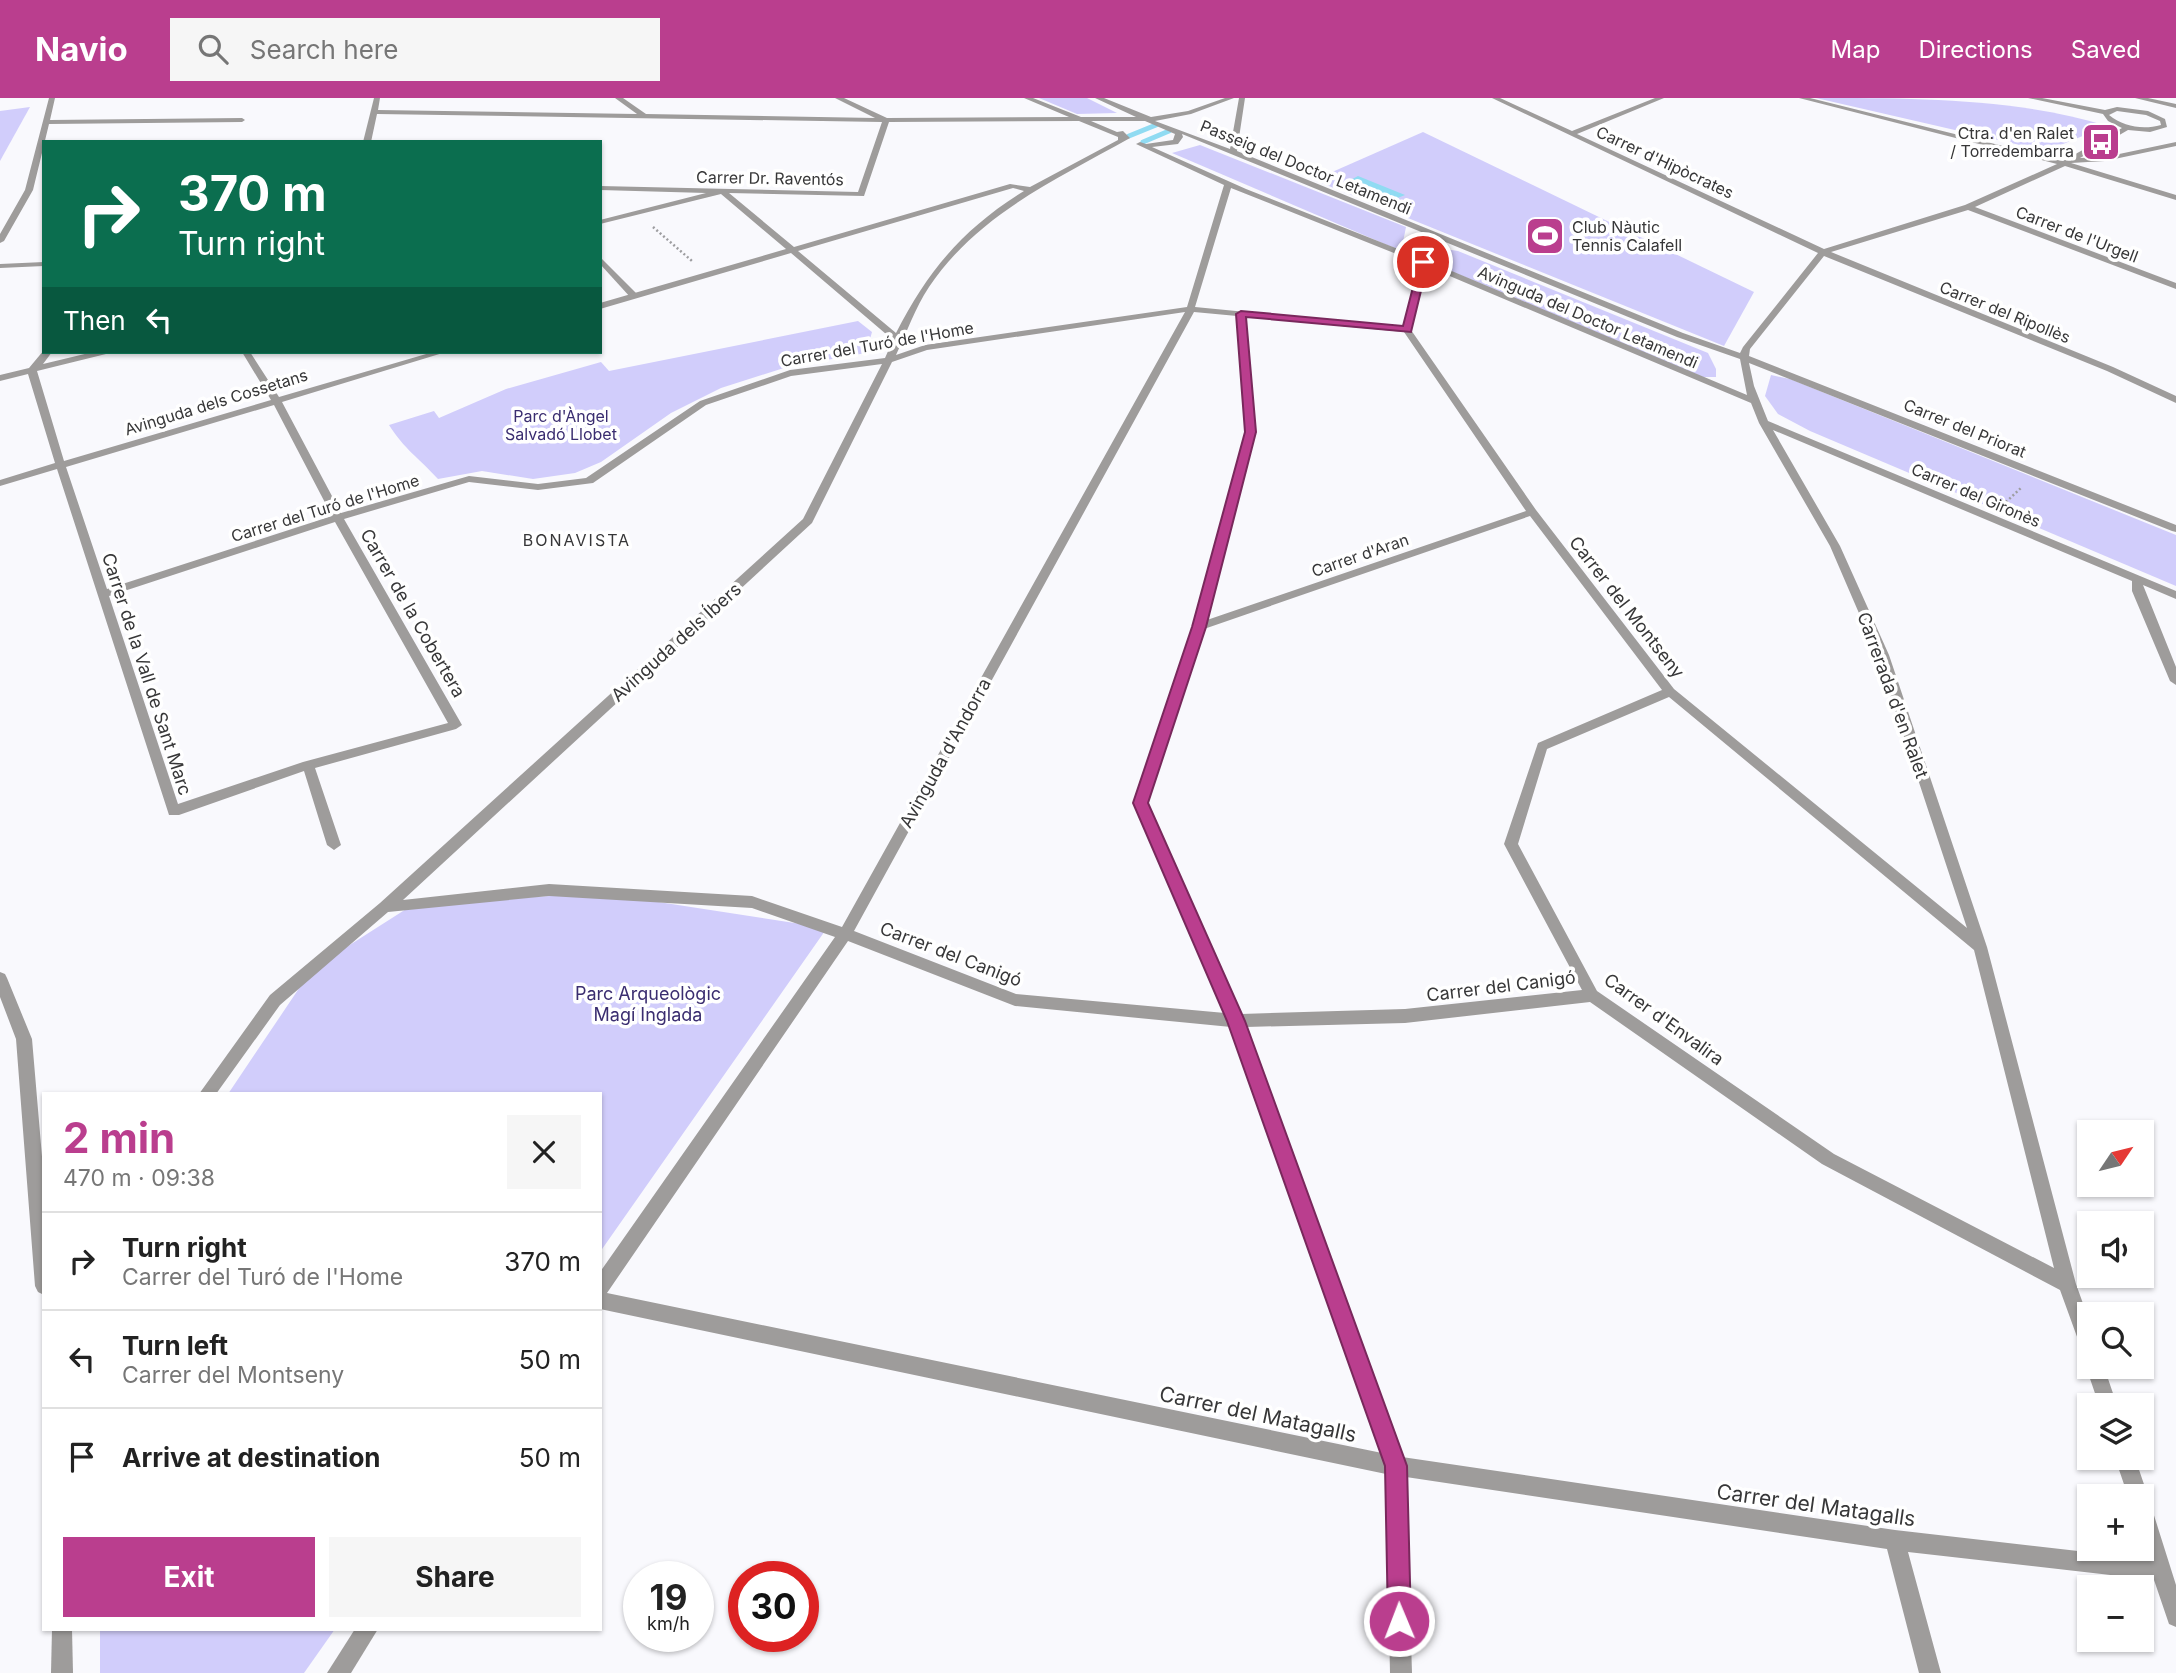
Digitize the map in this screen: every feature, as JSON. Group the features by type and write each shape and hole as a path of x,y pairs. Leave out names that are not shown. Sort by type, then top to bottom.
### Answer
{"street":[{"path":"44,140 52,98"},
{"path":"368,140 377,98"},
{"path":"618,98 647,117"},
{"path":"838,98 886,120"},
{"path":"1027,98 1123,136"},
{"name":"Passeig del Doctor Letamendi","path":"1098,98 1680,335 1742,357"},
{"path":"1133,123 1189,113 1231,98"},
{"path":"1233,153 1242,98"},
{"name":"Carrer d'Hipòcrates","path":"1495,98 1823,252"},
{"path":"1571,134 1661,98"},
{"path":"1802,98 2065,162 2176,198"},
{"path":"2031,98 2105,112 2125,109 2148,113 2163,120 2165,126 2148,135 2135,151"},
{"path":"2138,98 2176,110"},
{"path":"2148,113 2176,110"},
{"path":"2163,120 2176,110"},
{"path":"374,112 886,120 1150,119"},
{"path":"2105,112 2108,119 2148,135 2176,137"},
{"path":"1133,123 1172,128 1189,113"},
{"path":"48,122 103,118 184,122 242,120"},
{"name":"Carrer Dr. Raventós","path":"602,188 861,194 886,120"},
{"name":"Avinguda dels Íbers","path":"208,1092 275,1000 385,907 808,521 927,285 956,249 980,226 1031,190 1119,143 1133,123"},
{"path":"1742,357 1823,252 1968,207 2065,162 2128,127"},
{"path":"1129,151 1175,142 1179,137 1172,128"},
{"name":"Avinguda del Doctor Letamendi","path":"1123,136 1228,184 1423,262 1651,361 1754,401"},
{"path":"2065,162 2105,159 2176,144"},
{"path":"0,241 33,190 42,149"},
{"name":"Avinguda dels Íbers","path":"1090,158 1119,152"},
{"name":"Avinguda d'Andorra","path":"602,1286 845,934 1190,309 1228,184"},
{"path":"602,305 1013,186 1031,190"},
{"path":"602,222 722,191 898,339"},
{"name":"Carrer de l'Urgell","path":"1968,207 2176,286"},
{"path":"1408,330 1423,262 1436,234"},
{"name":"Carrer del Ripollès","path":"1823,252 2110,369 2176,400"},
{"path":"602,261 634,296"},
{"path":"0,266 42,264"},
{"name":"Carrer del Turó de l'Home","path":"102,595 338,518 469,479 538,487 589,481 703,403 790,373 890,360 925,348 1190,309 1408,330"},
{"path":"1241,314 1251,432 1199,627 1140,803 1236,1021 1396,1466 1401,1673"},
{"name":"Carrer del Montseny","path":"1408,330 1532,512 1670,692 1980,947"},
{"path":"32,370 46,354"},
{"path":"0,378 95,354"},
{"name":"Carrer de la Cobertera","path":"247,354 276,400 338,518 456,726"},
{"name":"Avinguda dels Cossetans","path":"0,483 435,354"},
{"name":"Carrerada d'en Ralet","path":"1742,357 1754,401 1764,423 1835,546 1883,656 1980,947 2067,1284 2077,1313"},
{"name":"Carrer del Priorat","path":"1742,357 2176,528"},
{"name":"Carrer de la Vall de Sant Marc","path":"32,370 102,595 174,811 308,765 456,726"},
{"name":"Carrer del Gironès","path":"1764,423 2176,595"},
{"name":"Carrer d'Aran","path":"1199,627 1532,512"},
{"path":"2137,579 2138,591 2176,681"},
{"name":"Carrer d'Envalira","path":"1670,692 1542,746 1511,844 1592,995 1828,1159 2067,1284"},
{"path":"308,765 334,845"},
{"name":"Carrer del Canigó","path":"385,907 549,891 752,902 845,934 1015,1000 1236,1021 1405,1016 1592,995"},
{"path":"0,978 23,1039 38,1148 42,1239"},
{"name":"Carrer del Matagalls","path":"602,1300 1396,1466 1895,1540 2163,1571"},
{"path":"1895,1540 1930,1673"},
{"path":"2154,1544 2176,1618"},
{"path":"62,1631 62,1673"},
{"path":"338,1673 367,1631"}],"path":[{"path":"648,210 655,217 644,220 708,274"},
{"path":"1997,510 2025,485"}],"green space":[{"path":"1039,98 1087,98 1117,113 1077,114"},
{"path":"1816,98 1926,99 2001,105 2073,117 2107,126 2046,151"},
{"path":"30,107 0,161 0,111"},
{"name":"Club Nàutic Tennis Calafell","path":"1423,132 1754,292 1724,346 1314,180"},
{"path":"1200,145 1406,227 1402,247 1398,249 1387,245 1172,153"},
{"path":"1445,249 1458,251 1708,353 1716,369 1716,377 1703,377 1446,269 1433,259"},
{"name":"Parc d'Àngel Salvadó Llobet","path":"858,321 872,332 866,353 787,367 721,388 671,413 601,462 575,473 533,479 482,471 438,479 406,447 389,425 434,411 439,418 506,389 601,362 609,371"},
{"path":"1771,375 1790,379 2176,535 2176,586 1810,431 1778,414 1765,396"},
{"name":"Parc Arqueològic Magí Inglada","path":"600,893 827,928 602,1249 602,1092 229,1092 312,969 414,904"},
{"path":"100,1631 334,1631 304,1673 100,1673"}],"water":[{"path":"1358,176 1405,195 1385,203 1341,185"}],"waterway":[{"path":"1129,136 1156,125"},
{"path":"1143,142 1169,131"}],"place":[{"name":"Ctra. d'en Ralet / Torredembarra","path":"2101,142"},
{"name":"Club Nàutic Tennis Calafell","path":"1545,236"}],"district":[{"name":"BONAVISTA","path":"577,540"}],"route":[{"path":"1399,1621 1396,1466 1236,1021 1140,803 1199,627 1251,432 1241,314 1408,330 1423,262"}]}
